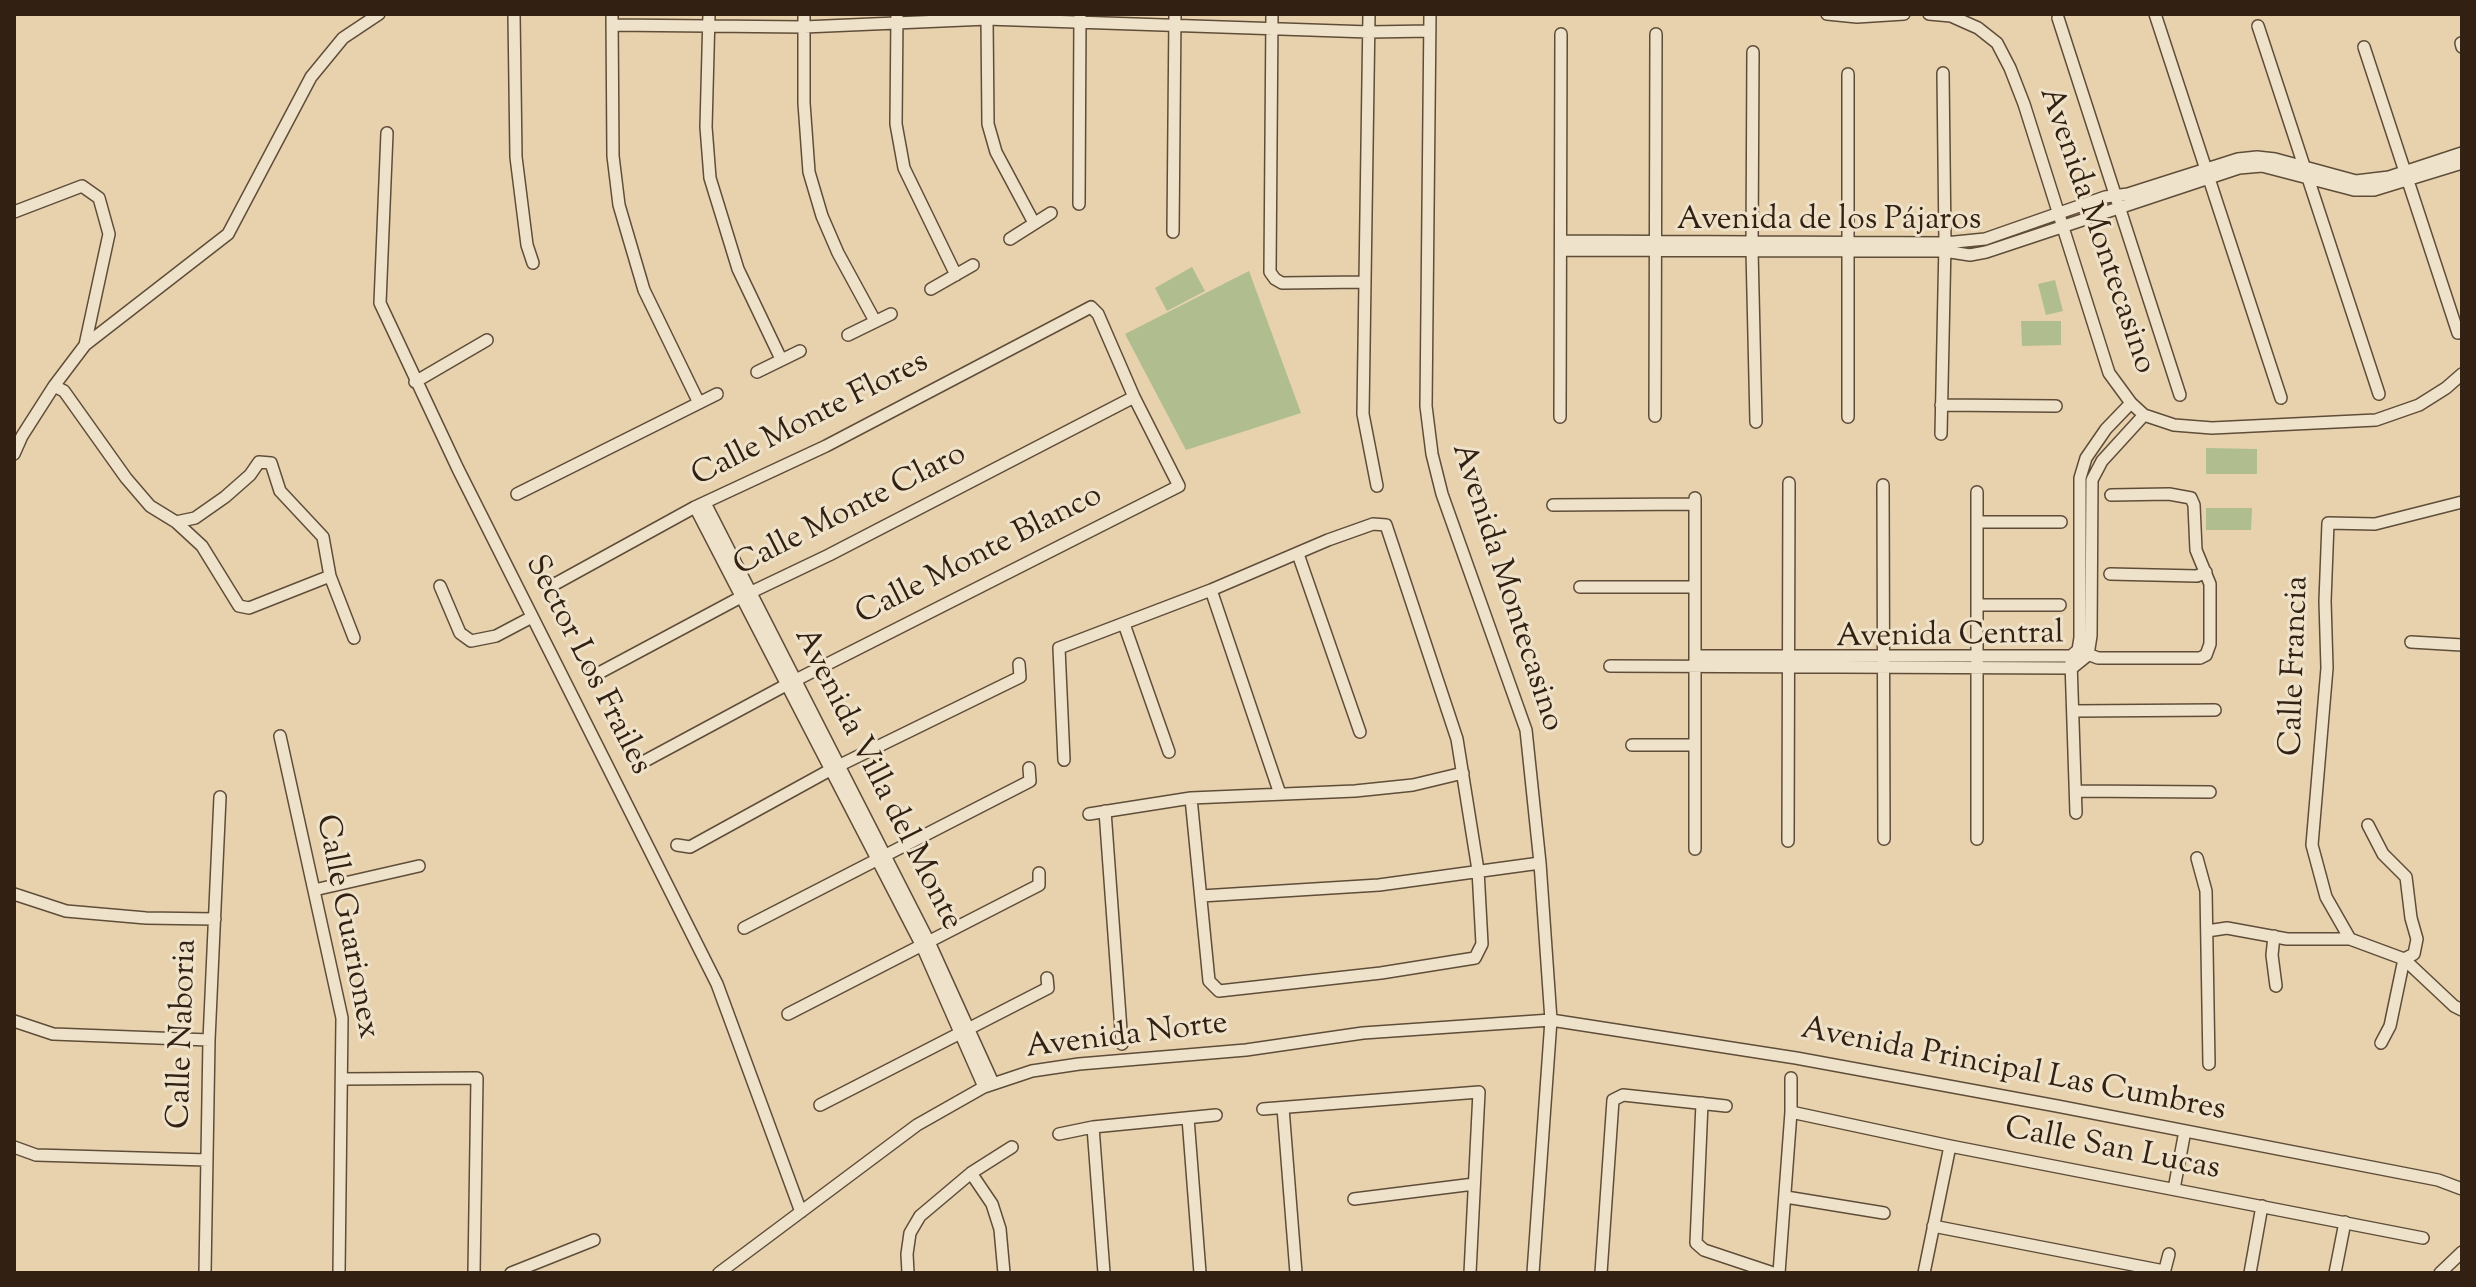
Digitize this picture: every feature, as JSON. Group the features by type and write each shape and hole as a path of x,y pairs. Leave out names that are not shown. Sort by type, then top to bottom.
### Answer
{"street":[{"path":"14,454 54,386 85,345 228,234 311,77 343,38 379,14"},
{"path":"514,14 516,157 527,245 533,263"},
{"path":"1272,14 1270,272 1282,283 1363,282"},
{"path":"1369,14 1363,414 1377,486"},
{"name":"Avenida Montecasino","path":"1430,14 1426,406 1432,454 1442,494 1526,730 1540,863 1551,1020 1533,1273"},
{"path":"1827,14 1857,17 1904,14"},
{"name":"Avenida Montecasino","path":"1929,14 1951,16 1978,28 1997,43 2024,104 2109,373 2144,415 2174,425 2212,428 2376,420 2419,405 2462,374"},
{"path":"2155,14 2281,398"},
{"path":"699,403 644,290 619,205 613,156 612,19 1080,17 1174,19 1271,28 1369,32 1430,31"},
{"path":"1079,204 1080,17"},
{"path":"2058,18 2180,395"},
{"path":"897,19 896,124 904,168 956,275"},
{"path":"987,19 988,124 996,152 1034,223"},
{"path":"1173,232 1174,19"},
{"path":"709,20 706,127 710,178 738,269 781,359"},
{"path":"804,20 804,103 809,172 822,216 838,253 875,321"},
{"path":"2258,26 2379,394"},
{"path":"1560,417 1561,34"},
{"path":"1655,416 1656,34"},
{"path":"2364,47 2458,333"},
{"path":"1753,52 1752,246 1756,422"},
{"path":"1941,434 1943,73"},
{"path":"1848,74 1848,417"},
{"name":"Sector Los Frailes","path":"387,133 380,303 415,382 717,984 801,1212"},
{"name":"Avenida de los Pájaros","path":"1561,246 1944,247 1985,239 2057,213 2118,201 2208,173 2262,166 2305,172 2354,190 2374,190 2462,153"},
{"name":"Avenida de los Pájaros","path":"2406,177 2462,163"},
{"path":"14,212 82,186 99,198 109,234 85,345"},
{"name":"Avenida de los Pájaros","path":"1944,247 1970,255 1986,252 2062,226 2118,201"},
{"path":"1010,239 1051,213"},
{"path":"931,289 973,265"},
{"name":"Calle Monte Flores","path":"545,581 555,584 700,505 826,446 1091,307 1098,314 1134,397"},
{"path":"848,335 891,314"},
{"path":"415,382 487,340"},
{"path":"757,372 800,351"},
{"path":"54,386 64,391 126,478 150,506 176,522 202,546 239,606 249,608 330,576"},
{"path":"517,494 717,394"},
{"name":"Calle Monte Blanco","path":"634,759 643,762 791,682 1179,486 1134,397"},
{"name":"Calle Monte Claro","path":"592,671 599,673 746,594 829,555 1134,397"},
{"name":"Avenida Central","path":"1610,666 1696,661 1978,662 2077,657 2085,557 2080,478 2086,458 2106,429 2131,403"},
{"path":"1941,405 2056,406"},
{"name":"Avenida Central","path":"2085,529 2092,480 2102,461 2144,415"},
{"path":"176,522 195,518 225,497 250,475 259,462 271,463 280,491 323,537 330,576 354,638"},
{"path":"1788,841 1789,483"},
{"path":"1883,485 1884,839"},
{"path":"1977,492 1977,839"},
{"path":"2076,813 2073,711 2077,657 2200,658 2206,655 2210,644 2210,584 2196,550 2191,498 2169,494 2111,495"},
{"path":"1553,505 1695,501 1695,849"},
{"name":"Calle Francia","path":"2350,939 2326,897 2312,845 2327,668 2325,601 2328,523 2375,524 2462,502"},
{"name":"Avenida Villa del Monte","path":"700,505 926,944 988,1085"},
{"path":"1977,522 2061,522"},
{"path":"1064,760 1059,648 1373,524 1386,525 1450,711 1463,773 1478,870 1482,944 1475,958 1381,973 1223,991 1209,981 1191,798"},
{"path":"1298,554 1360,732"},
{"path":"2110,574 2197,576 2206,572"},
{"path":"440,586 460,633 471,641 496,636 532,617"},
{"path":"1580,587 1695,587"},
{"path":"1211,590 1280,794"},
{"path":"1978,605 2060,605"},
{"path":"1124,624 1169,752"},
{"path":"2411,642 2462,644"},
{"path":"677,845 690,847 835,768 1020,677 1019,664"},
{"path":"2073,711 2215,710"},
{"name":"Calle Guarionex","path":"280,736 342,1018 339,1273"},
{"path":"1632,745 1695,745"},
{"path":"744,928 1030,781 1029,768"},
{"path":"1089,814 1191,798 1355,791 1413,785 1463,773"},
{"path":"2077,791 2210,792"},
{"name":"Calle Naboria","path":"205,1273 209,1040 220,797"},
{"path":"1105,811 1122,1044"},
{"path":"2368,825 2383,854 2406,877 2417,939 2414,954 2404,959"},
{"path":"2197,858 2206,891 2209,1064"},
{"path":"1201,896 1379,885 1540,863"},
{"path":"314,890 419,866"},
{"path":"788,1014 1039,885 1039,873"},
{"path":"14,894 66,911 146,918 215,919"},
{"path":"2207,931 2227,928 2287,939 2350,939 2404,959 2462,1010"},
{"path":"2274,936 2272,955 2276,986"},
{"path":"2381,1043 2390,1026 2404,959"},
{"path":"820,1105 1048,988 1047,978"},
{"name":"Avenida Norte","path":"719,1273 917,1125 988,1085 1032,1071 1246,1050 1363,1033 1551,1020"},
{"name":"Avenida Principal Las Cumbres","path":"1551,1020 1804,1059 2438,1180 2462,1189"},
{"path":"14,1021 53,1034 209,1040"},
{"path":"343,1079 477,1078 474,1273"},
{"path":"1779,1273 1791,1078"},
{"path":"1263,1109 1479,1092 1470,1273"},
{"path":"1601,1273 1613,1100 1623,1095 1726,1106"},
{"path":"1702,1103 1696,1243 1704,1250 1773,1273"},
{"path":"1283,1108 1296,1273"},
{"name":"Calle San Lucas","path":"1791,1112 2423,1238"},
{"path":"1059,1134 1093,1127 1216,1115"},
{"path":"1188,1118 1200,1273"},
{"path":"1093,1127 1104,1273"},
{"path":"2174,1189 2185,1131"},
{"path":"1924,1273 1950,1146"},
{"path":"14,1147 36,1155 207,1160"},
{"path":"908,1273 910,1233 920,1216 971,1173 1012,1147"},
{"path":"971,1173 992,1204 1000,1229 1004,1273"},
{"path":"1354,1199 1474,1184"},
{"path":"1786,1197 1884,1213"},
{"path":"2250,1273 2262,1206"},
{"path":"2335,1273 2345,1222"},
{"path":"1933,1226 2164,1272 2169,1254"},
{"path":"511,1273 594,1240"},
{"path":"2440,1273 2462,1252"}],"green space":[{"path":"1192,267 1205,291 1167,311 1155,288"},
{"path":"1249,271 1301,413 1186,450 1125,334"},
{"path":"2055,280 2063,311 2046,315 2038,284"},
{"path":"2021,321 2061,321 2061,345 2022,346"},
{"path":"2206,448 2257,449 2257,474 2206,474"},
{"path":"2206,508 2252,508 2251,530 2206,530"}]}
